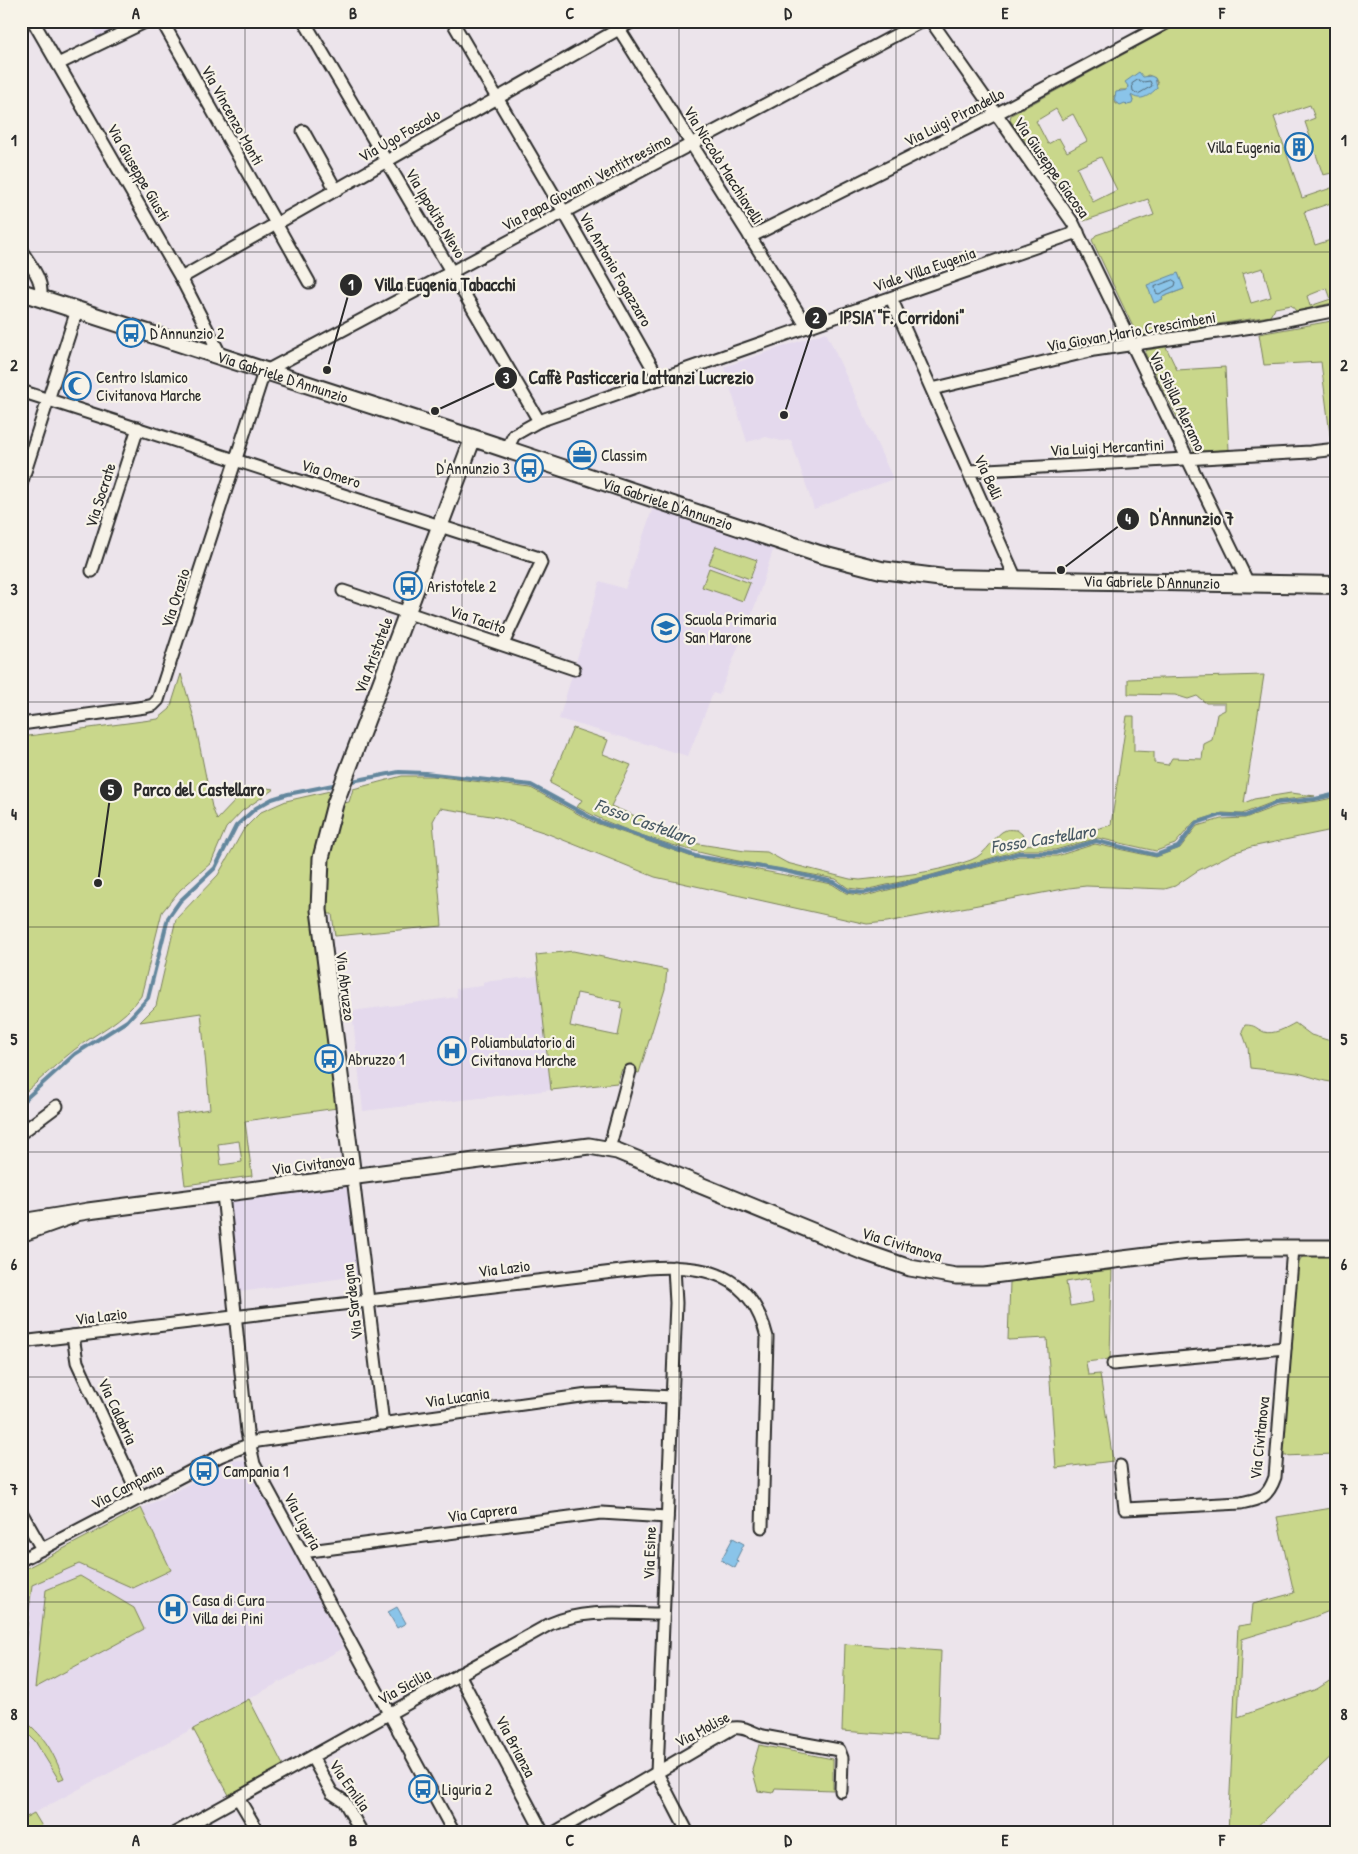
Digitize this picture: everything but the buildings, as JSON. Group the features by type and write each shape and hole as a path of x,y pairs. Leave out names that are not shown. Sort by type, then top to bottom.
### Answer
{"main road":[{"name":"Via Gabriele D'Annunzio","path":"21,292 214,350 264,372 473,438 798,547 860,565 921,576 1337,585"}],"street":[{"name":"Via Giuseppe Giusti","path":"33,21 181,278 214,350"},
{"path":"58,64 147,21"},
{"name":"Via Vincenzo Monti","path":"162,21 309,282"},
{"name":"Via Ippolito Nievo","path":"304,21 539,421"},
{"name":"Via Antonio Fogazzaro","path":"452,21 659,379"},
{"name":"Via Ugo Foscolo","path":"181,278 498,98 617,25 634,21"},
{"name":"Via Papa Giovanni Ventitreesimo","path":"264,372 922,21"},
{"name":"Via Giuseppe Giacosa","path":"931,21 1078,232"},
{"name":"Via Luigi Pirandello","path":"750,237 996,114 1170,21"},
{"name":"Via Niccolò Macchiavelli","path":"617,25 807,327"},
{"path":"303,131 336,190"},
{"name":"Viale Villa Eugenia","path":"506,449 514,435 539,421 1078,232"},
{"name":"Via Sibilla Aleramo","path":"1078,232 1248,583"},
{"path":"21,250 41,282 43,289 40,298"},
{"name":"Via Belli","path":"891,298 1016,579"},
{"path":"21,484 76,310"},
{"name":"Via Giovan Mario Crescimbeni","path":"932,389 1094,350 1252,327 1337,310"},
{"name":"Via Orazio","path":"21,724 153,704 158,700 264,372"},
{"name":"Via Omero","path":"21,391 539,558 541,563 503,644"},
{"name":"Via Socrate","path":"92,571 138,428"},
{"name":"Via Aristotele","path":"336,801 473,438"},
{"name":"Via Luigi Mercantini","path":"969,471 1337,449"},
{"name":"Via Tacito","path":"343,591 574,669"},
{"name":"Via Abruzzo","path":"336,801 321,858 319,910 353,1177"},
{"path":"609,1149 630,1071"},
{"path":"21,1133 57,1106"},
{"name":"Via Civitanova","path":"21,1222 43,1224 82,1212 582,1147 609,1149 861,1251 910,1268 931,1273 956,1276 986,1276 1188,1251 1246,1248 1337,1248"},
{"name":"Via Sardegna","path":"353,1177 383,1424"},
{"name":"Via Liguria","path":"223,1194 249,1444 254,1464 454,1833"},
{"path":"21,1236 43,1224"},
{"name":"Via Civitanova","path":"1120,1466 1125,1509 1241,1503 1259,1499 1270,1490 1275,1477 1293,1248"},
{"name":"Via Lazio","path":"21,1342 636,1269 674,1267 707,1272 737,1284 751,1299 764,1322 768,1351 762,1527"},
{"name":"Via Esine","path":"674,1267 676,1302 657,1773 688,1833"},
{"name":"Via Calabria","path":"73,1336 77,1362 140,1498"},
{"path":"1113,1364 1284,1348"},
{"name":"Via Lucania","path":"249,1444 267,1439 588,1395 616,1394 672,1397"},
{"name":"Via Campania","path":"21,1560 220,1456 249,1444"},
{"path":"21,1512 42,1549"},
{"name":"Via Caprera","path":"302,1552 601,1513 667,1517"},
{"name":"Via Sicilia","path":"175,1833 550,1624 564,1618 589,1613 663,1614"},
{"name":"Via Brianza","path":"459,1674 543,1833"},
{"name":"Via Molise","path":"554,1833 733,1728 743,1727 763,1736 839,1750 842,1758 841,1791"},
{"name":"Via Emilia","path":"312,1757 332,1793 344,1801 362,1833"},
{"path":"238,1798 259,1833"}],"shaded area":[{"path":"90,21 132,21 98,38"},
{"path":"826,332 893,479 814,509 791,440 781,441 766,437 747,442 724,367"},
{"name":"Scuola Primaria San Marone","path":"653,507 774,547 756,603 719,695 713,693 688,756 559,719 600,581 625,589"},
{"name":"Poliambulatorio di Civitanova Marche","path":"538,976 551,1090 363,1111 352,1011 457,997 456,989 483,986 483,982"},
{"path":"348,1185 359,1276 239,1292 229,1201"},
{"name":"Casa di Cura Villa dei Pini","path":"238,1460 244,1461 249,1465 344,1648 21,1820 21,1571"}],"green space":[{"path":"1185,21 1337,21 1337,185 1332,173 1323,175 1305,122 1315,118 1310,105 1274,117 1302,198 1337,186 1337,201 1304,212 1315,245 1337,238 1337,302 1296,311 1291,305 1275,308 1270,316 1146,335 1139,334 1134,329 1092,240 1096,235 1154,215 1148,199 1084,221 1010,120 1011,115","holes":["1148,75 1155,78 1158,84 1131,95 1133,101 1116,104 1114,96 1120,90 1127,90 1128,86","1056,109 1062,120 1073,114 1087,141 1067,152 1059,138 1048,144 1036,121","1101,157 1117,190 1093,202 1077,168","1263,268 1271,297 1251,303 1242,274","1178,273 1184,289 1162,297","1327,288 1331,299 1310,306 1307,296"]},
{"path":"1337,320 1337,442 1331,443 1321,362 1264,365 1259,334"},
{"path":"1166,347 1177,370 1225,367 1229,450 1194,451 1145,353 1147,350"},
{"path":"716,546 757,560 750,579 709,564"},
{"path":"709,568 750,583 743,601 702,587"},
{"path":"181,674 194,718 212,807 217,820 236,800 259,787 274,789 242,811 226,828 211,863 180,890 162,912 141,996 134,1005 118,1019 67,1055 21,1096 21,737 158,719 170,709"},
{"path":"1264,675 1244,803 1254,799 1291,793 1315,796 1276,801 1242,814 1222,813 1194,822 1175,844 1156,851 1098,838 1055,850 1020,850 928,876 864,890 848,888 836,879 736,861 638,834 607,822 577,807 582,800 550,783 573,728 608,740 603,754 631,765 611,806 647,821 668,837 686,842 745,851 767,852 787,863 850,879 860,880 916,873 944,868 971,860 982,853 998,835 1006,830 1017,830 1022,834 1026,845 1052,841 1111,825 1127,716 1134,716 1134,751 1154,752 1154,763 1168,765 1172,758 1202,759 1204,744 1212,740 1217,714 1225,710 1225,703 1206,703 1197,696 1188,699 1175,695 1128,694 1128,679"},
{"path":"402,776 432,776 531,788 593,822 695,858 832,884 846,893 865,896 1019,856 1057,856 1095,844 1156,857 1180,848 1197,826 1221,819 1245,818 1277,806 1337,797 1337,829 1251,847 1233,853 1197,871 1175,886 1165,889 1086,886 867,924 655,877 546,833 497,817 440,808 433,821 442,926 335,936 332,914 327,914 326,899 328,871 333,844 344,803 349,802 353,789"},
{"path":"330,791 325,805 328,805 313,864 312,907 337,1108 245,1121 252,1176 185,1185 176,1114 210,1109 201,1013 140,1022 156,1006 176,919 218,875 244,829 261,812 286,801","holes":["239,1141 242,1162 221,1165 218,1144"]},
{"path":"573,951 667,970 665,989 639,1073 622,1069 617,1083 551,1090 536,955","holes":["577,993 621,1002 620,1007 623,1009 618,1036 570,1026"]},
{"path":"1295,1023 1311,1035 1337,1043 1337,1083 1298,1073 1250,1068 1248,1048 1242,1031 1245,1025 1272,1033"},
{"path":"1308,1255 1337,1255 1337,1436 1334,1454 1283,1456 1296,1268 1301,1258"},
{"path":"1112,1270 1110,1359 1086,1362 1088,1375 1100,1374 1113,1461 1056,1468 1047,1338 1008,1340 1010,1282","holes":["1090,1278 1093,1302 1070,1306 1066,1282"]},
{"path":"141,1508 171,1570 133,1588 79,1564 32,1585 21,1676 21,1571"},
{"path":"1332,1508 1337,1519 1337,1608 1242,1639 1238,1717 1317,1689 1337,1676 1337,1751 1250,1833 1228,1833 1238,1626 1251,1624 1253,1604 1294,1593 1277,1517"},
{"path":"80,1576 134,1608 144,1629 35,1688 46,1590"},
{"path":"845,1644 941,1651 938,1738 842,1731"},
{"path":"249,1699 283,1765 229,1795 193,1729"},
{"path":"24,1720 39,1734 48,1746 64,1778 59,1780 35,1741 21,1727 21,1722"},
{"path":"759,1745 833,1759 833,1790 775,1788 773,1793 758,1791 752,1769"},
{"path":"34,1813 46,1833 21,1833 21,1820"}],"water":[{"path":"1139,72 1143,77 1151,76 1155,78 1157,88 1142,98 1131,95 1132,104 1127,105 1125,103 1120,105 1114,100 1116,92 1127,90 1128,86 1125,82"},
{"path":"1178,273 1184,289 1162,297 1163,299 1154,303 1147,285"},
{"path":"733,1538 744,1544 736,1560 738,1562 735,1568 721,1560"},
{"path":"397,1607 406,1623 397,1628 388,1612"}],"waterway":[{"name":"Fosso Castellaro","path":"347,782 399,772 425,773 531,785 597,821 695,856 780,870 834,882 848,891 864,893 1019,853 1055,853 1096,841 1156,855 1178,847 1196,823 1221,815 1245,816 1276,803 1315,799 1337,794"},
{"name":"Fosso Castellaro","path":"21,1103 75,1054 127,1021 148,998 168,918 180,901 215,868 236,826 256,808 272,799 338,784"}],"place":[{"name":"Villa Eugenia","path":"1299,147"},
{"name":"D'Annunzio 2","path":"131,333"},
{"name":"Villa Eugenia Tabacchi","path":"327,370"},
{"name":"Centro Islamico Civitanova Marche","path":"77,386"},
{"name":"Caffè Pasticceria Lattanzi Lucrezio","path":"435,411"},
{"name":"IPSIA \"F. Corridoni\"","path":"784,415"},
{"name":"Classim","path":"582,455"},
{"name":"D'Annunzio 3","path":"529,468"},
{"name":"D'Annunzio 7","path":"1061,570"},
{"name":"Aristotele 2","path":"408,586"},
{"name":"Scuola Primaria San Marone","path":"666,628"},
{"name":"Parco del Castellaro","path":"98,883"},
{"name":"Poliambulatorio di Civitanova Marche","path":"452,1051"},
{"name":"Abruzzo 1","path":"329,1059"},
{"name":"Campania 1","path":"204,1471"},
{"name":"Casa di Cura Villa dei Pini","path":"173,1609"},
{"name":"Liguria 2","path":"423,1789"}]}
